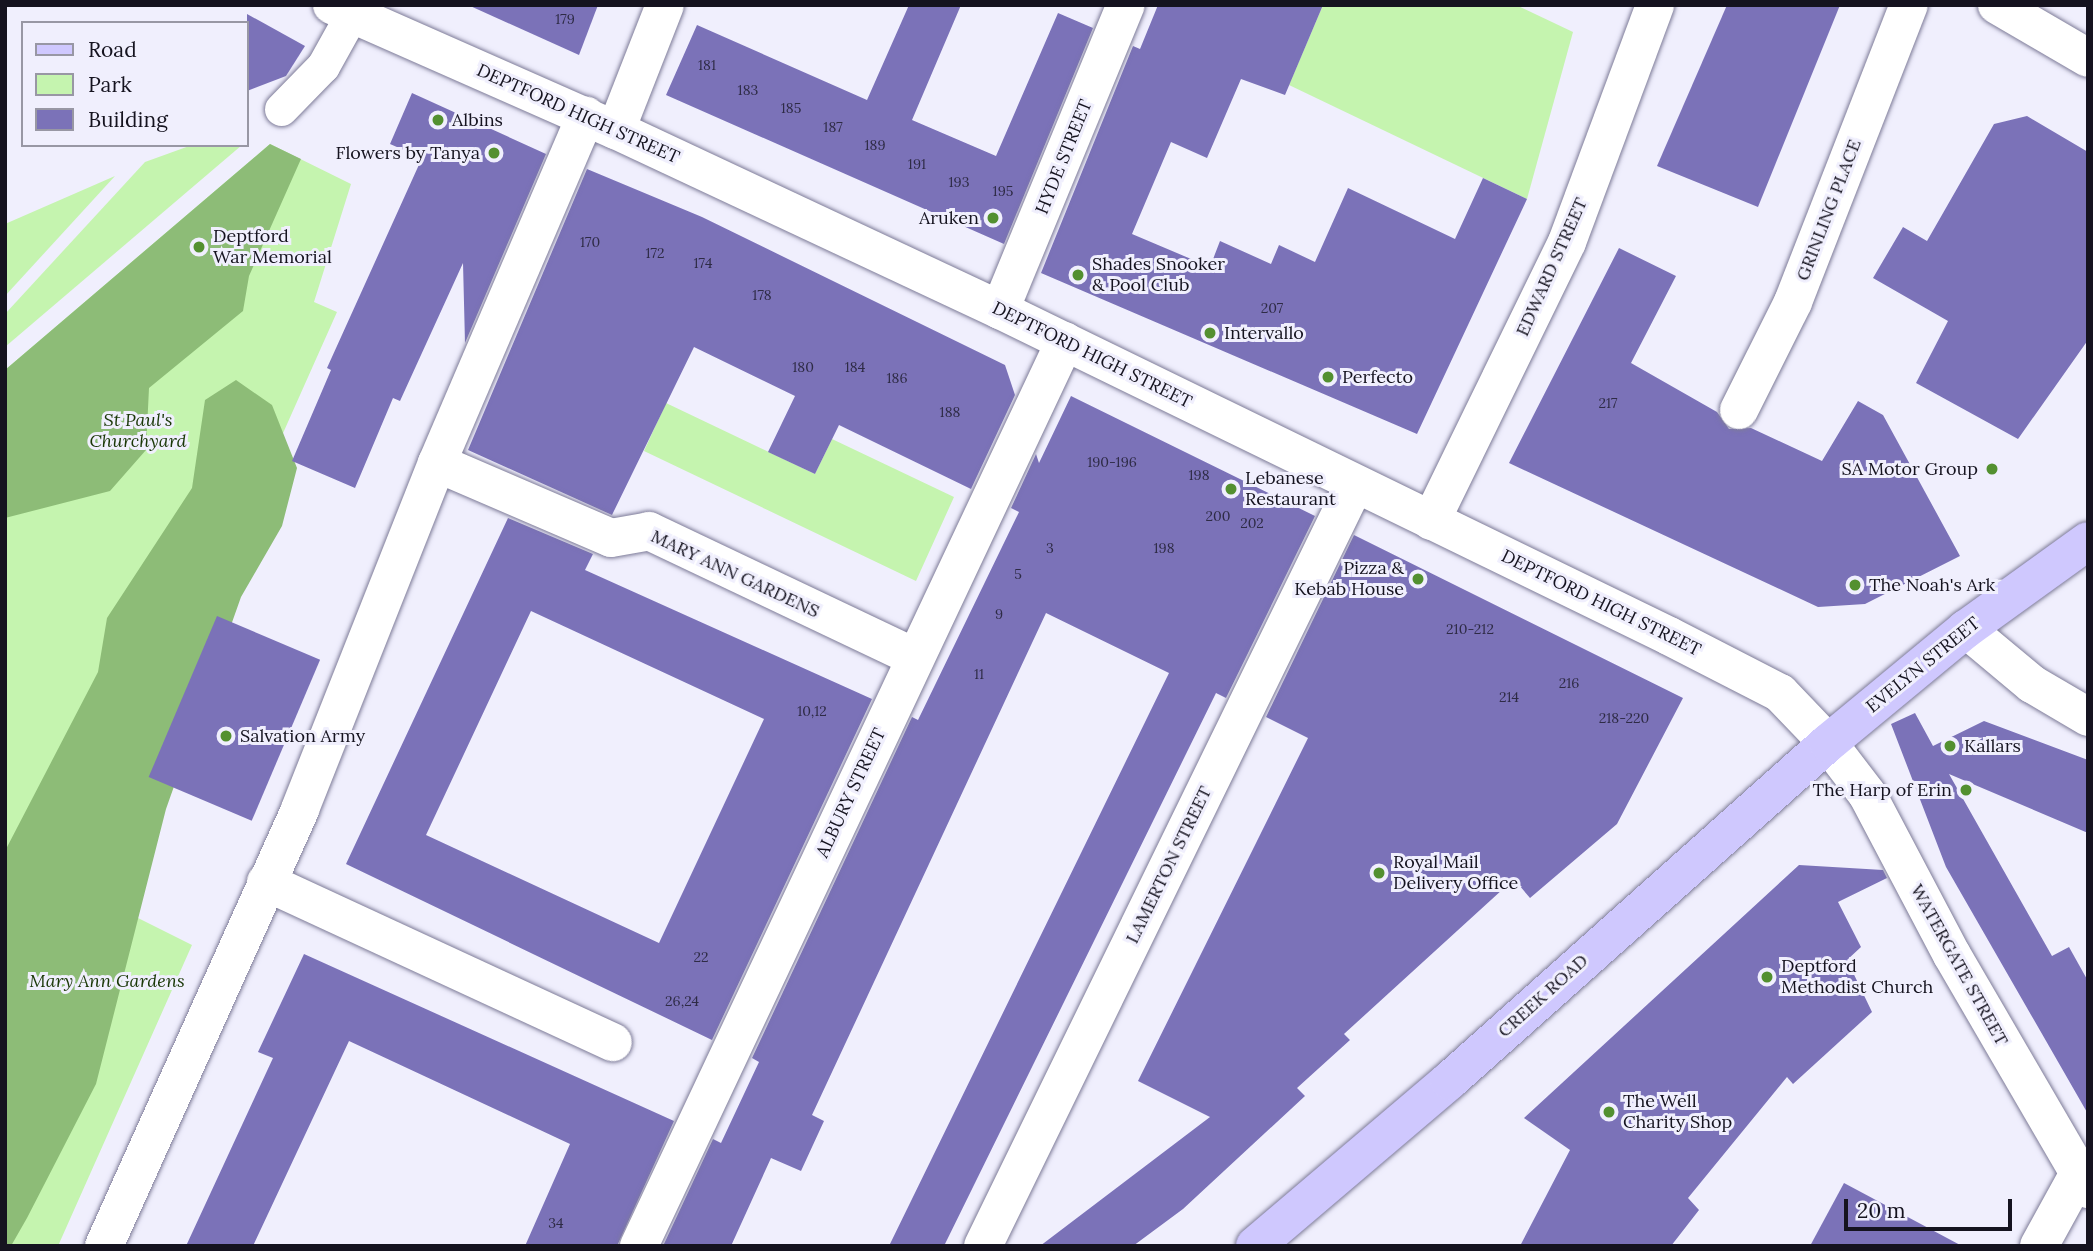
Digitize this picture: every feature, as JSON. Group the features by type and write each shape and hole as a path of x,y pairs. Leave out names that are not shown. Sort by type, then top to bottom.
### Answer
{"main road":[{"name":"EVELYN STREET","path":"1828,743 1966,629 2088,541"},
{"name":"CREEK ROAD","path":"1255,1246 1449,1081 1828,743"}],"street":[{"path":"104,1246 266,882 438,463 601,123 664,5"},
{"name":"HYDE STREET","path":"1000,310 1126,5"},
{"name":"EDWARD STREET","path":"1431,521 1567,242 1655,5"},
{"name":"GRINLING PLACE","path":"1739,410 1793,302 1909,5"},
{"path":"1997,5 2088,58"},
{"name":"DEPTFORD HIGH STREET","path":"342,10 601,123 1000,310 1780,693 1828,743"},
{"name":"ALBURY STREET","path":"639,1246 1065,341"},
{"name":"MARY ANN GARDENS","path":"438,463 611,538 649,531 914,657"},
{"name":"LAMERTON STREET","path":"983,1246 1355,484"},
{"path":"1966,629 2032,684 2088,717"},
{"name":"WATERGATE STREET","path":"1828,743 1867,794 2082,1183"},
{"path":"266,882 613,1042"},
{"path":"2039,1246 2082,1183"}],"lane":[{"path":"281,109 323,66 342,10"}],"green space":[{"path":"1323,5 1516,5 1573,32 1527,199 1289,85"},
{"name":"St Paul's Churchyard","path":"270,144 351,184 314,302 337,312 80,889 192,945 58,1246 5,1246 5,370"},
{"path":"270,144 301,159 249,276 243,311 149,388 146,450 110,491 5,518 5,370"},
{"path":"186,147 240,147 5,347 5,314 145,162"},
{"path":"115,176 5,296 5,224"},
{"name":"Mary Ann Gardens","path":"236,380 272,405 297,468 282,526 241,597 166,809 96,1084 27,1218 11,1246 5,1246 5,851 98,672 107,618 192,488 205,400"},
{"path":"666,403 815,474 832,439 954,497 916,581 644,451"}],"building":[{"path":"468,5 598,5 579,55"},
{"path":"909,5 961,5 912,120 996,156 1058,13 1093,28 1004,244 666,95 697,25 867,100"},
{"path":"1158,5 1323,5 1285,95 1241,79 1207,158 1171,142 1132,234 1210,267 1220,241 1271,264 1279,245 1315,262 1348,188 1455,239 1483,178 1527,199 1417,434 1041,273 1133,46 1140,49"},
{"path":"1727,5 1840,5 1758,207 1657,166"},
{"path":"247,14 305,46 286,76 248,91 248,21"},
{"path":"412,93 546,154 465,343 463,263 400,401 393,398 355,488 292,461 331,370 327,368 422,158 390,144"},
{"path":"2027,116 2088,152 2088,340 2018,439 1916,383 1948,321 1873,278 1903,227 1927,241 1994,124"},
{"path":"587,169 702,217 1005,365 1015,395 971,489 839,425 815,474 768,452 795,396 694,347 612,515 468,450"},
{"path":"1619,248 1676,276 1631,363 1717,412 1729,429 1751,428 1822,461 1858,401 1883,415 1960,556 1865,604 1818,607 1509,463"},
{"path":"1071,396 1315,516 1226,698 1216,693 944,1246 889,1246 1169,673 1046,613 812,1115 824,1121 801,1171 771,1158 731,1246 663,1246 713,1139 721,1143 759,1062 752,1058 912,717 918,720 1019,512 1011,508 1036,454 1039,463"},
{"path":"508,518 593,554 585,570 872,699 712,1040 346,864","holes":["531,611 764,719 659,943 426,835"]},
{"path":"1354,535 1683,698 1617,824 1530,898 1514,879 1344,1034 1350,1040 1297,1088 1305,1096 1183,1209 1133,1246 1040,1246 1210,1117 1138,1081 1308,738 1266,717"},
{"name":"Salvation Army","path":"217,616 320,660 252,821 149,777"},
{"path":"1915,713 1933,746 1984,721 2088,760 2088,833 1949,774 2052,956 2069,947 2088,981 2088,1114 1946,867 1891,724"},
{"path":"1799,865 1883,870 1887,878 1838,902 1861,947 1847,960 1872,1012 1793,1084 1787,1077 1688,1198 1699,1210 1671,1246 1520,1246 1570,1150 1524,1118"},
{"path":"304,954 674,1121 617,1246 525,1246 570,1144 349,1041 253,1246 186,1246 273,1058 258,1052"},
{"path":"1844,1183 1962,1246 1810,1246"}],"place":[{"name":"Albins","path":"438,120"},
{"name":"Flowers by Tanya","path":"494,153"},
{"name":"Aruken","path":"993,218"},
{"name":"Deptford War Memorial","path":"199,247"},
{"name":"Shades Snooker & Pool Club","path":"1078,275"},
{"name":"Intervallo","path":"1210,333"},
{"name":"Perfecto","path":"1328,377"},
{"name":"SA Motor Group","path":"1992,469"},
{"name":"Lebanese Restaurant","path":"1231,489"},
{"name":"Pizza & Kebab House","path":"1418,579"},
{"name":"The Noah's Ark","path":"1855,585"},
{"name":"Salvation Army","path":"226,736"},
{"name":"Kallars","path":"1950,746"},
{"name":"The Harp of Erin","path":"1966,790"},
{"name":"Royal Mail Delivery Office","path":"1379,873"},
{"name":"Deptford Methodist Church","path":"1767,977"},
{"name":"The Well Charity Shop","path":"1609,1112"}]}
